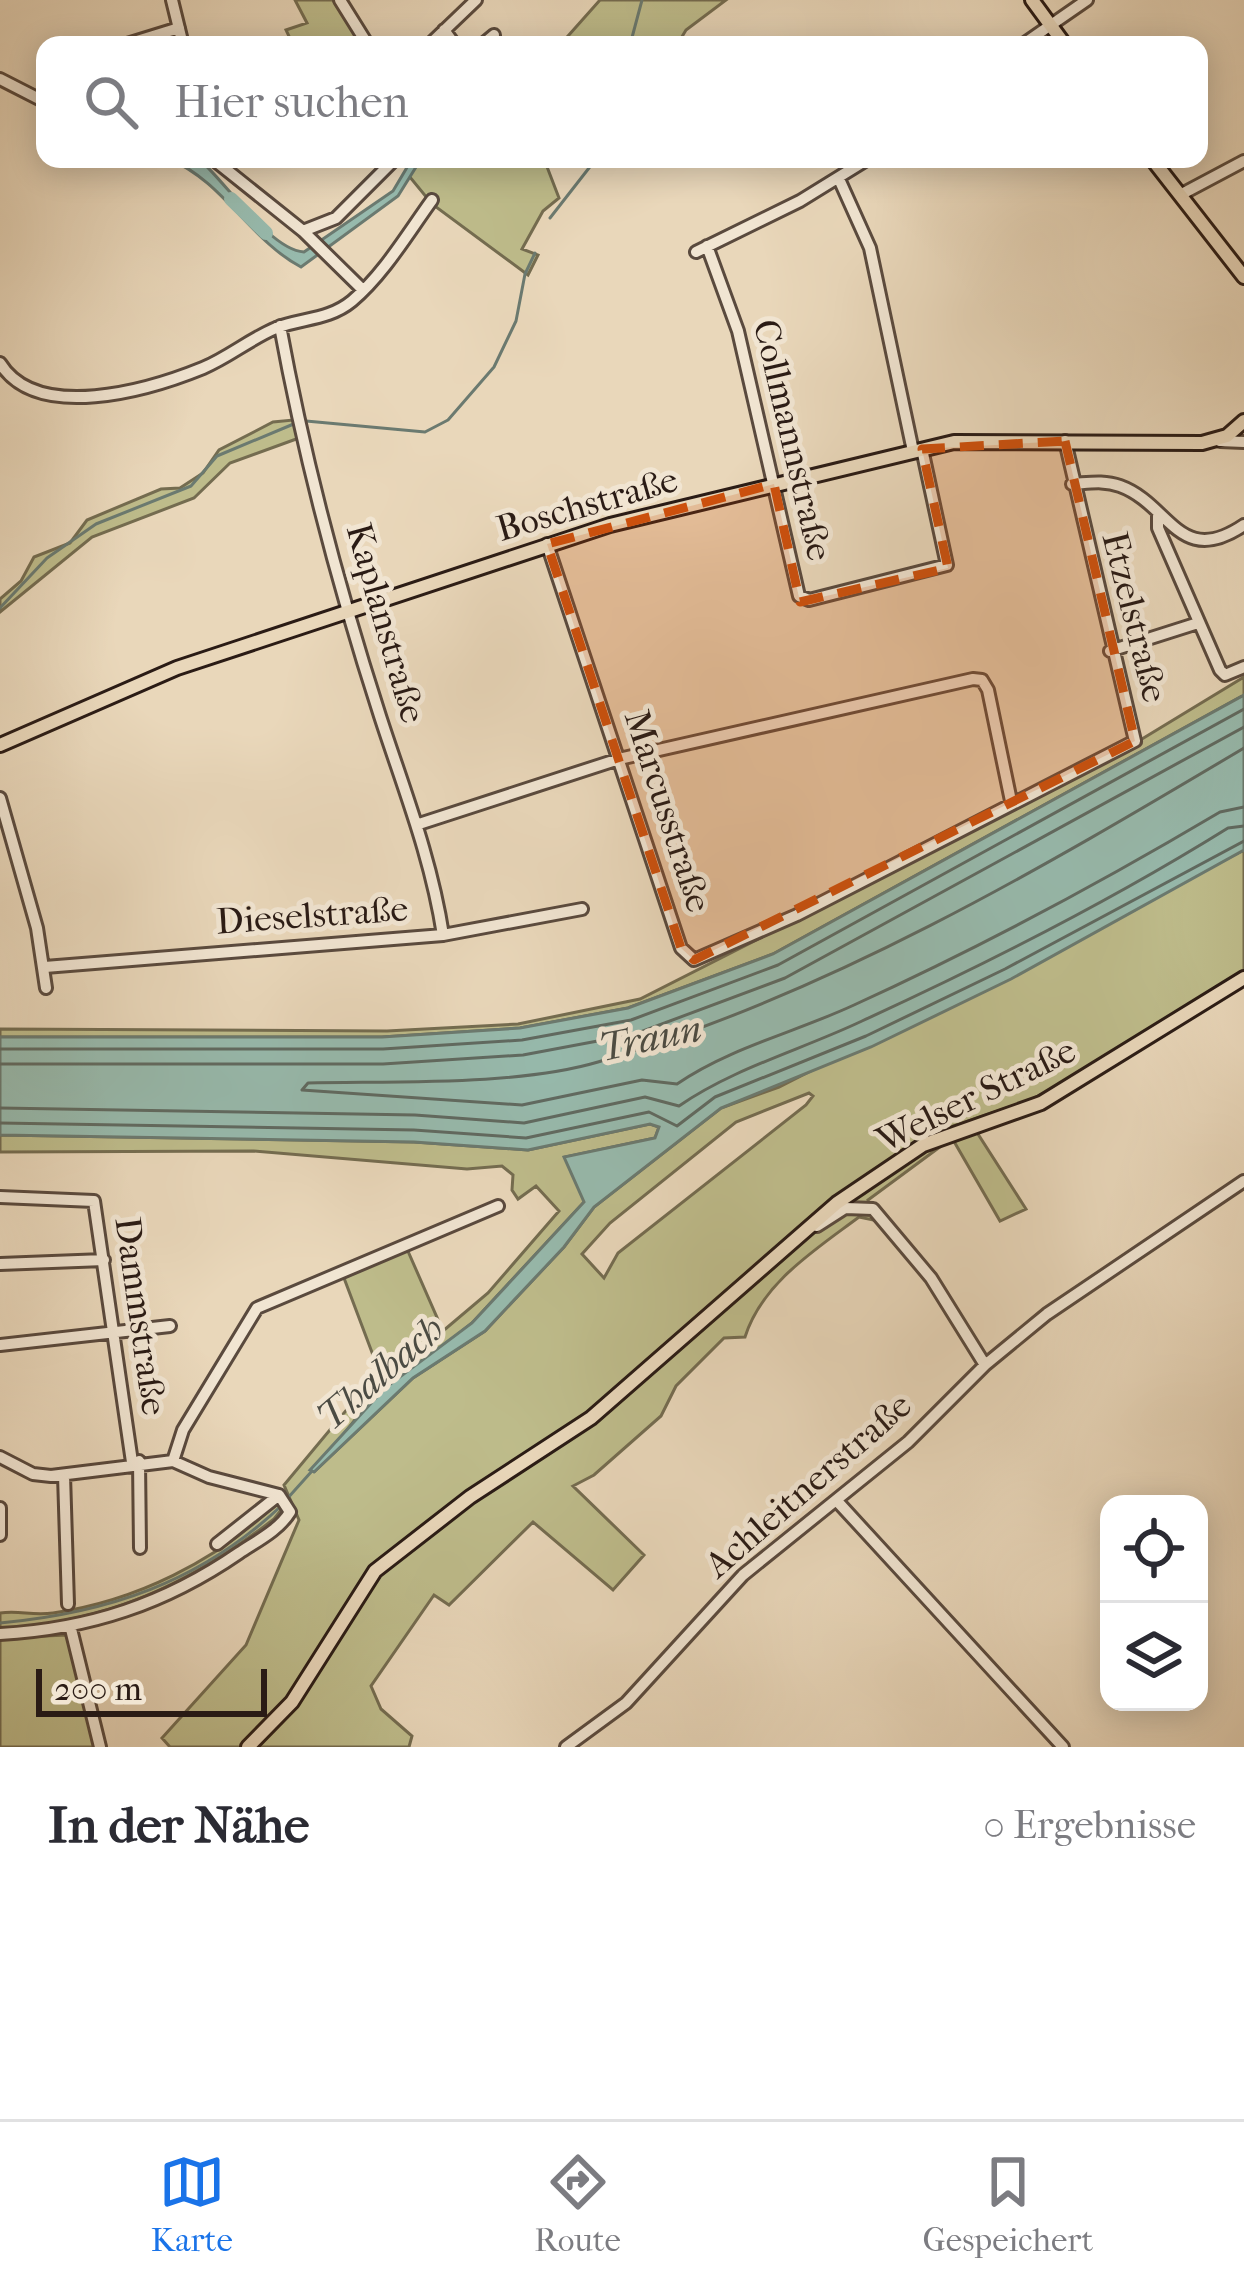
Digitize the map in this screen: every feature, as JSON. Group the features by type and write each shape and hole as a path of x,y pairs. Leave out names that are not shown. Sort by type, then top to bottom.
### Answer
{"main road":[{"path":"1032,0 1059,36"},
{"path":"1159,168 1244,277"},
{"path":"1216,441 1244,421"},
{"name":"Boschstraße","path":"0,745 177,668 349,610 547,544 774,484 918,450 984,440 1216,441"},
{"name":"Welser Straße","path":"248,1747 292,1702 375,1571 470,1497 591,1418 794,1237 923,1145 1041,1103 1244,979"}],"street":[{"path":"172,0 181,36"},
{"path":"340,0 362,36"},
{"path":"438,36 476,0"},
{"path":"1034,36 1087,0"},
{"path":"153,36 179,28"},
{"path":"444,30 448,36"},
{"path":"0,79 36,97"},
{"path":"1180,195 1244,161"},
{"path":"224,168 308,236 362,290"},
{"path":"308,236 336,218 385,168"},
{"path":"854,168 839,178 870,248 918,450"},
{"name":"Collmannstraße","path":"839,178 701,249 735,319 799,596 809,600 947,565 918,450"},
{"path":"0,363 24,390 96,394 191,372 280,326 335,314 362,290 432,200"},
{"name":"Kaplanstraße","path":"280,326 349,610 433,867 442,934"},
{"name":"Etzelstraße","path":"1011,801 1135,741 1110,651 1065,441"},
{"name":"Boschstraße","path":"1216,441 1244,442"},
{"path":"1072,484 1121,487 1178,532 1200,539 1226,537 1244,525"},
{"path":"1159,516 1158,528 1220,670 1238,670"},
{"name":"Marcusstraße","path":"547,544 619,759 655,885 681,948 694,960 797,915 1011,801"},
{"path":"1110,651 1198,623"},
{"path":"419,824 619,759 982,680 1011,801"},
{"path":"0,798 45,967 46,988"},
{"name":"Dieselstraße","path":"45,967 442,934 582,909"},
{"name":"Achleitnerstraße","path":"566,1747 626,1703 743,1575 908,1442 985,1365 1047,1314 1244,1181"},
{"name":"Dammstraße","path":"0,1197 94,1201 136,1461 140,1548"},
{"path":"173,1461 183,1430 256,1308 498,1206"},
{"path":"794,1237 845,1208 873,1209 931,1277 985,1365"},
{"path":"0,1264 104,1260"},
{"path":"0,1345 170,1326"},
{"path":"0,1457 33,1474 173,1461 208,1478 285,1502"},
{"path":"64,1474 68,1604"},
{"path":"218,1544 285,1502"},
{"path":"0,1634 71,1629 196,1581 283,1522 285,1502"},
{"path":"837,1502 1063,1747"},
{"path":"0,1508 0,1535"},
{"path":"71,1629 100,1747"}],"highlighted area":[{"path":"1065,441 1135,741 694,960 681,948 547,544 774,484 800,602 948,568 922,449"}],"shaded area":[{"path":"295,0 333,0 356,36 289,36 286,30 307,23"},
{"path":"600,0 726,0 682,36 568,36"},
{"path":"415,168 547,168 559,198 543,211 522,249 538,255 528,275 432,204 409,176"},
{"path":"293,420 299,438 230,463 194,498 92,537 0,612 0,599 21,581 34,557 70,543 87,520 161,489 180,488 203,473 219,450 273,422"},
{"path":"1244,677 1244,695 773,954 628,1008 520,1028 382,1037 0,1037 0,1029 387,1031 518,1024 640,999 1137,742"},
{"path":"1244,850 1244,972 1069,1080 1030,1100 953,1126 953,1136 976,1131 1026,1209 1000,1221 952,1138 868,1200 878,1221 859,1217 792,1269 764,1300 745,1337 724,1338 676,1386 661,1416 594,1475 573,1486 644,1555 613,1590 533,1522 449,1605 434,1595 371,1686 381,1709 412,1736 409,1747 170,1747 162,1738 246,1645 299,1520 284,1485 379,1371 344,1278 407,1249 443,1331 488,1293 559,1211 536,1186 518,1199 512,1190 513,1175 502,1166 467,1169 254,1151 0,1152 0,1135 414,1142 528,1150 650,1124 659,1127 655,1138 565,1157 585,1201 472,1323 361,1412 314,1472 413,1378 485,1331 564,1247 594,1207 721,1108 779,1087","holes":["809,1093 813,1096 618,1253 604,1278 582,1254 610,1223 736,1122"]},
{"path":"276,1504 282,1509 274,1519 242,1543 146,1596 77,1618 0,1629 0,1613 45,1614 84,1607 173,1575 228,1543"},
{"path":"67,1635 95,1747 0,1747 0,1638"}],"water":[{"path":"207,168 277,240 304,252 393,191 407,168 415,168 398,196 301,267 266,242 188,169"},
{"name":"Traun","path":"1244,695 1244,850 1011,979 871,1047 721,1108 594,1207 564,1247 485,1331 413,1378 314,1472 310,1470 385,1388 472,1323 584,1202 564,1157 655,1138 659,1127 650,1124 528,1150 414,1142 0,1135 0,1037 382,1037 520,1028 628,1008 773,954"}],"waterway":[{"path":"632,36 642,0"},
{"path":"550,218 589,168"},
{"path":"231,199 266,233"},
{"path":"306,421 425,432 448,420 494,367 516,321 525,274 535,253"},
{"path":"0,608 47,558 96,524 191,486 217,456 296,423"},
{"name":"Thalbach","path":"286,1500 312,1471"},
{"name":"Thalbach","path":"0,1623 78,1611 150,1589 218,1555 280,1507"}]}
